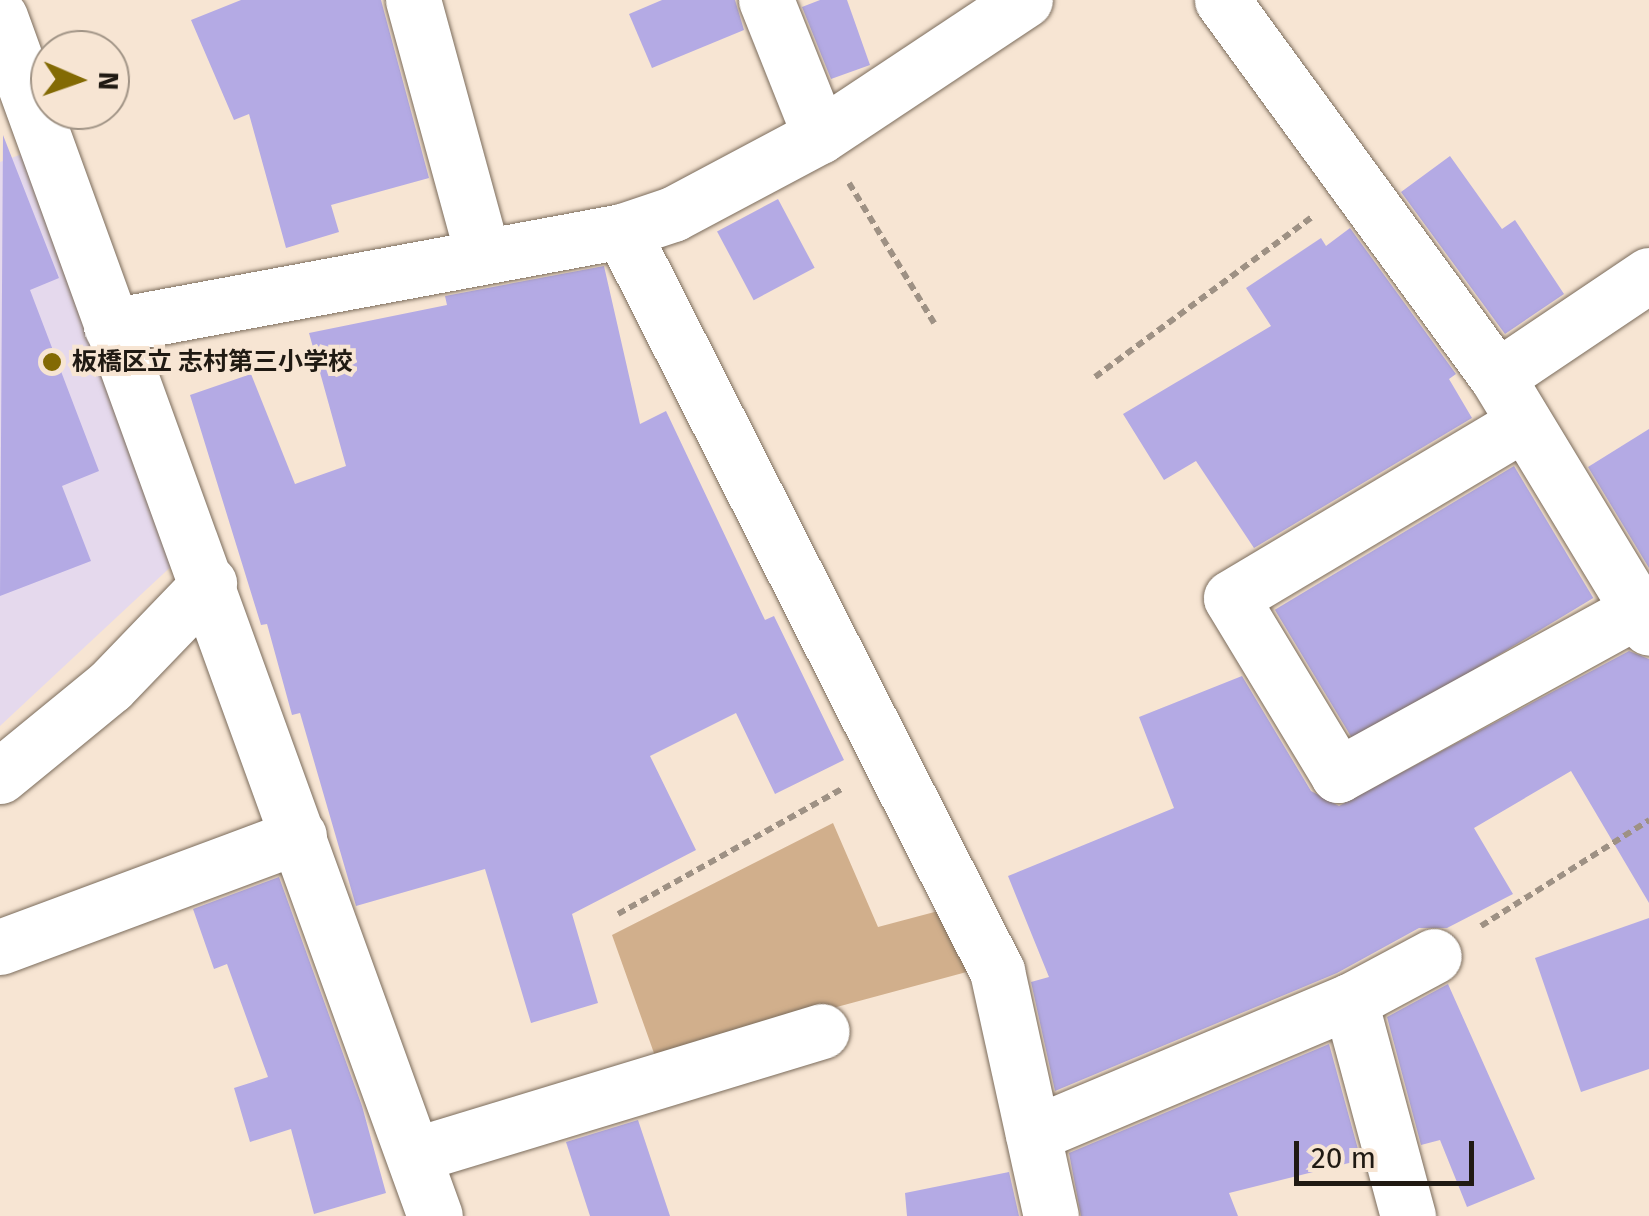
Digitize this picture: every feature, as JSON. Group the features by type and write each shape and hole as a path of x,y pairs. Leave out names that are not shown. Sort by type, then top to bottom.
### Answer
{"street":[{"path":"32,0 0,15 111,326 210,583 436,1216"},
{"path":"413,0 483,256"},
{"path":"766,0 820,136"},
{"path":"111,326 622,231 673,214 820,136 1025,0"},
{"path":"1222,0 1511,400 1643,619 1338,775 1231,598 1511,400 1649,276"},
{"path":"622,231 887,762 997,971 1051,1216"},
{"path":"0,776 110,686 210,583"},
{"path":"0,947 299,836"},
{"path":"1033,1134 1350,1002 1434,956"},
{"path":"1350,1002 1408,1216"},
{"path":"414,1155 822,1031"}],"path":[{"path":"820,136 934,323"},
{"path":"1095,377 1357,183"},
{"path":"618,914 887,762"},
{"path":"1434,956 1649,820"}],"shaded area":[{"name":"板橋区立 志村第三小学校","path":"25,153 177,561 0,726 0,162"},
{"path":"833,823 878,927 942,910 974,970 655,1056 612,935"}],"building":[{"path":"241,0 381,0 429,178 331,205 339,232 286,248 249,114 234,120 191,20"},
{"path":"662,0 735,0 744,30 652,68 629,14"},
{"path":"820,0 847,0 870,65 831,79 802,7"},
{"path":"3,135 59,278 30,290 99,471 62,486 91,561 0,596"},
{"path":"1450,156 1502,229 1515,220 1564,294 1505,334 1401,192"},
{"path":"778,199 815,268 754,300 717,231"},
{"path":"1350,228 1456,374 1449,379 1472,418 1254,548 1196,461 1164,480 1123,414 1271,326 1246,288 1321,238 1326,246"},
{"path":"604,266 640,424 666,411 765,620 774,616 844,760 775,794 736,713 650,756 696,850 572,914 598,1003 531,1023 485,869 356,906 300,713 292,715 267,624 261,625 190,395 251,374 295,484 346,466 309,333 447,305 445,296"},
{"path":"1649,429 1649,568 1588,467"},
{"path":"1514,466 1593,598 1354,742 1275,610"},
{"path":"1629,651 1649,659 1649,903 1571,771 1474,828 1513,894 1447,928 1419,928 1337,973 1055,1091 1031,982 1049,977 1008,876 1174,808 1139,717 1242,676 1311,791 1339,806"},
{"path":"279,877 362,1106 386,1193 314,1214 291,1129 250,1142 234,1088 268,1077 227,964 214,969 193,909"},
{"path":"1649,918 1649,1069 1581,1092 1535,958"},
{"path":"1448,984 1535,1179 1467,1207 1440,1140 1421,1145 1387,1017"},
{"path":"1329,1044 1361,1160 1229,1193 1238,1216 1081,1216 1069,1153"},
{"path":"638,1120 670,1216 590,1216 566,1142"},
{"path":"1009,1172 1019,1216 907,1216 905,1193"}],"place":[{"name":"板橋区立 志村第三小学校","path":"52,362"}]}
